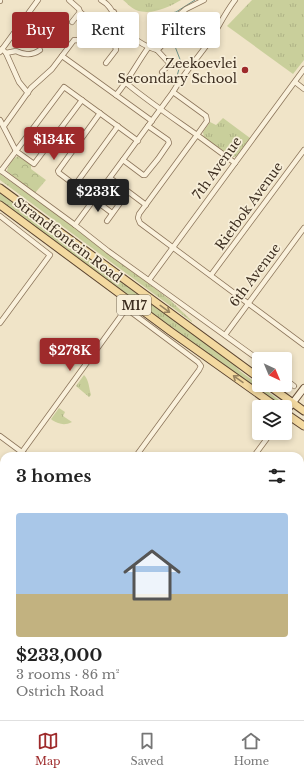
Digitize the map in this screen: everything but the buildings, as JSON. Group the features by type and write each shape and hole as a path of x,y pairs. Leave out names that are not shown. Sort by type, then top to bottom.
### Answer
{"main road":[{"name":"Strandfontein Road","path":"0,188 252,373"},
{"name":"Strandfontein Road","path":"0,205 170,331 267,400"},
{"path":"293,403 304,388"},
{"path":"278,392 304,411"},
{"path":"292,418 304,426"}],"street":[{"path":"29,12 38,0"},
{"path":"69,0 80,9 80,12"},
{"path":"101,0 108,4 114,12"},
{"path":"157,50 167,40 174,26 175,18 186,9 204,0"},
{"path":"75,225 161,109 208,42 235,0"},
{"path":"72,22 77,16"},
{"path":"12,35 1,50 6,53 19,82 28,93"},
{"path":"4,126 28,93 52,69 73,38 77,39"},
{"path":"139,41 147,47"},
{"path":"106,63 116,50 115,48"},
{"path":"116,95 126,83 137,63 148,48 157,50 170,63 162,72"},
{"path":"6,53 16,51 22,54 32,54 40,50"},
{"path":"62,56 152,121"},
{"name":"7th Avenue","path":"149,280 304,69"},
{"path":"294,82 304,89"},
{"path":"126,83 148,101 234,163"},
{"path":"0,170 16,152 64,87 138,141"},
{"path":"173,92 206,116 207,121 139,214 138,218 140,224 304,345"},
{"path":"0,120 16,152 30,163 34,164 82,100"},
{"path":"100,113 58,171 112,214"},
{"path":"75,185 118,126"},
{"path":"123,160 145,175 158,159 169,142 148,126"},
{"name":"Rietbok Avenue","path":"211,275 304,150"},
{"name":"Strandfontein Road","path":"0,170 108,251 252,355"},
{"path":"110,178 146,205"},
{"path":"107,221 128,192"},
{"path":"0,216 49,252 50,255 0,323"},
{"name":"6th Avenue","path":"225,335 304,228"},
{"path":"0,436 22,452 123,313 128,311 198,362 201,366 139,452"},
{"path":"257,452 266,440"}],"green space":[{"path":"123,0 181,0 160,10 148,12 142,12 131,7"},
{"path":"252,0 304,0 304,60 293,74 227,26"},
{"path":"223,118 250,138 237,156 231,158 204,138 203,132 210,122 216,125"},
{"path":"18,156 31,165 31,169 46,180 35,193 7,171 8,166 14,158"},
{"path":"0,174 55,213 170,300 192,322 0,180"},
{"path":"0,191 228,358 240,371 252,380 252,385 123,292 0,201"},
{"path":"84,375 89,384 91,395 89,397 76,386"},
{"path":"262,392 268,392 279,400 273,400"},
{"path":"59,408 65,412 63,416 72,422 62,424 51,419"}],"waterway":[{"path":"176,12 195,0"},
{"path":"176,48 181,62 177,76"}],"place":[{"name":"Zeekoevlei Secondary School","path":"245,70"}]}
